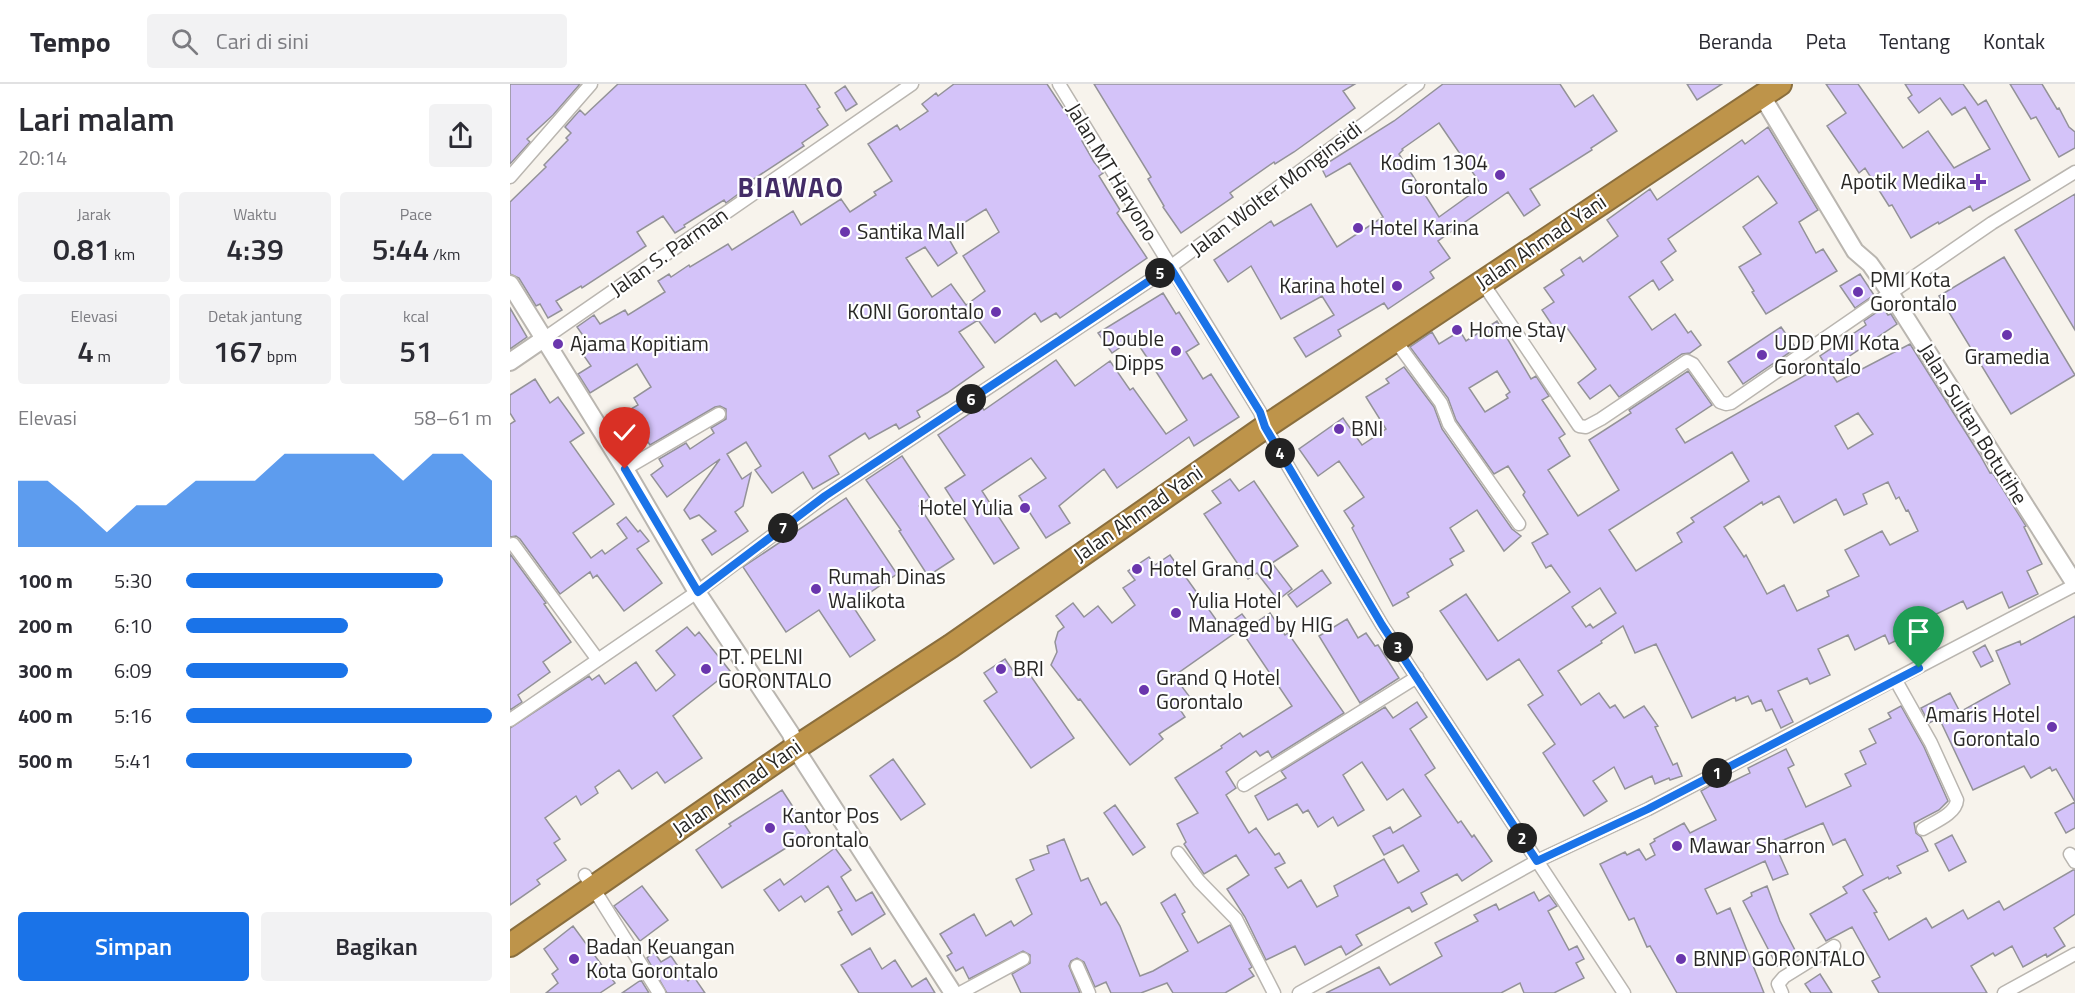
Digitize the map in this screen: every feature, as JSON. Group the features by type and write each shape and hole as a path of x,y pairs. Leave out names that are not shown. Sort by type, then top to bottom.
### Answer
{"highway":[{"name":"Jalan Ahmad Yani","path":"510,945 659,826 913,662 1263,419 1766,88"},
{"name":"Jalan Ahmad Yani","path":"1354,358 1395,340 1482,282 1511,254"},
{"name":"Jalan Ahmad Yani","path":"510,927 589,881"}],"street":[{"path":"510,177 591,84"},
{"name":"Jalan S. Parman","path":"545,338 912,84"},
{"name":"Jalan MT Haryono","path":"1059,84 1263,419 1382,625 1624,993"},
{"name":"Jalan Wolter Monginsidi","path":"510,720 698,592 825,496 1170,267 1418,84"},
{"name":"Jalan Sultan Botutihe","path":"1766,88 1863,246 1870,264 2075,585"},
{"path":"1482,282 1579,426 1586,427 1687,361 1694,364 1720,402 1726,404 1992,224 2075,172"},
{"path":"510,284 698,592 953,993"},
{"path":"510,362 545,338"},
{"path":"1395,340 1441,403 1449,424 1519,524"},
{"path":"625,469 719,414"},
{"path":"513,544 598,660"},
{"path":"1299,993 1537,861 1648,809 2075,585"},
{"path":"1244,785 1418,677"},
{"path":"1895,679 1931,743 1957,800 1952,811 1923,829"},
{"path":"1178,853 1199,881 1236,919 1274,993"},
{"path":"589,881 659,993"},
{"path":"1782,993 1779,987 1780,980 1834,946"},
{"path":"2004,993 2075,954"},
{"path":"960,993 1023,959"},
{"path":"1077,966 1089,993"}],"building":[{"path":"510,84 580,84 553,115 527,139 530,142 510,164"},
{"path":"618,84 805,84 820,107 817,109 828,125 802,143 804,146 743,186 745,189 726,203 724,200 675,233 663,216 637,232 646,246 582,288 581,286 556,301 562,310 548,318 540,304 536,306 519,278 510,274 510,202 546,167 544,165 568,140 566,138 571,133 565,127 580,110 585,115"},
{"path":"954,84 1047,84 1103,173 1099,176 1120,210 1117,213 1147,258 1060,318 1056,313 1041,322 1035,313 995,343 978,320 959,332 984,367 917,411 920,417 899,429 896,424 869,439 865,433 829,456 839,474 813,489 803,472 772,493 755,470 761,466 746,442 727,454 742,479 751,473 743,506 735,512 748,531 712,555 702,540 716,531 699,515 690,519 684,510 720,459 667,497 651,475 663,466 659,459 686,443 690,449 714,433 711,428 726,419 726,409 720,406 715,407 650,445 648,442 638,448 619,416 638,405 634,398 651,387 637,364 590,393 578,374 591,366 582,353 591,347 577,327 594,315 600,324 625,310 628,315 665,292 658,281 669,274 671,277 728,244 732,250 793,211 801,225 841,199 850,212 876,195 874,192 892,181 868,144 897,125 900,130 928,111 922,104 936,93 938,96","holes":["986,209 999,232 963,256 985,291 966,305 951,284 932,297 906,258 925,247 938,266 957,253 946,234"]},
{"path":"1094,84 1355,84 1343,91 1355,108 1294,152 1275,164 1274,162 1230,193 1233,197 1181,233 1163,207 1148,179 1151,177"},
{"path":"1443,84 1560,84 1575,107 1593,95 1617,131 1591,148 1592,150 1530,189 1540,205 1524,216 1508,192 1438,241 1450,258 1430,272 1434,278 1388,309 1384,303 1338,330 1341,336 1306,357 1294,338 1334,315 1322,296 1281,319 1251,266 1228,282 1214,260 1271,221 1274,226 1311,204 1337,247 1383,217 1350,163 1326,177 1321,167 1394,121","holes":["1439,123 1482,186 1439,217 1399,154 1402,149"]},
{"path":"1687,84 1722,84 1697,100"},
{"path":"1826,84 1858,84 1903,148 1928,131 1954,168 1990,149 1965,107 1952,115 1940,98 1919,113 1908,98 1912,95 1905,84 1963,84 1978,105 1986,100 2030,180 1973,211 1970,206 1911,238 1892,205 1889,206 1865,168 1859,173 1827,126 1846,113"},
{"path":"2010,84 2042,84 2069,127 2075,132 2075,148 2059,157 2036,117 2031,119"},
{"path":"845,86 857,104 846,111 835,93"},
{"path":"1768,127 1818,210 1799,222 1816,253 1823,249 1837,271 1766,314 1739,267 1761,254 1743,227 1777,203 1758,176 1668,239 1676,251 1661,262 1673,280 1659,290 1653,280 1629,297 1652,330 1675,314 1688,333 1691,331 1701,345 1690,353 1682,354 1619,397 1610,385 1590,399 1578,383 1596,369 1565,325 1556,331 1542,310 1554,302 1544,288 1564,275 1561,270 1580,257 1583,262 1618,236 1607,220 1650,189 1657,200 1742,140 1745,144"},
{"path":"2075,194 2075,330 2015,230"},
{"name":"Gramedia","path":"2004,257 2075,375 2011,414 1939,296"},
{"name":"PMI Kota Gorontalo","path":"1860,274 1874,295 1855,308 1840,286"},
{"path":"1163,293 1176,314 1179,312 1199,344 1186,352 1203,379 1211,374 1239,417 1194,446 1189,437 1117,488 1104,469 1059,506 1070,523 1046,538 1019,496 1046,478 1031,458 982,491 1019,548 994,564 945,488 965,475 938,435 981,406 984,410 1056,360 1075,386 1110,361 1130,390 1133,388 1166,434 1187,420 1134,338 1112,353 1098,333"},
{"path":"510,308 527,337 510,349"},
{"path":"1883,308 1888,315 1891,314 1897,324 1829,370 1837,382 1910,344 1990,473 1992,472 2026,526 2024,527 2042,564 2027,571 2038,594 2009,608 2002,592 1967,609 1963,601 1924,620 1927,626 1889,644 1885,635 1855,650 1848,635 1818,649 1830,675 1810,684 1807,678 1778,691 1793,722 1781,728 1772,709 1766,711 1761,700 1752,704 1748,696 1736,701 1735,697 1692,718 1656,644 1635,653 1623,626 1601,641 1602,643 1558,671 1581,705 1599,693 1610,708 1615,705 1624,718 1644,706 1658,726 1655,727 1673,765 1677,763 1682,776 1655,784 1652,776 1625,789 1614,767 1593,781 1607,801 1584,816 1543,753 1555,744 1528,705 1543,695 1519,659 1487,680 1440,611 1466,594 1498,641 1570,592 1551,565 1546,568 1532,543 1548,534 1523,495 1525,492 1508,466 1494,474 1456,420 1448,398 1410,347 1432,332 1439,344 1460,331 1466,341 1497,321 1531,379 1536,376 1549,396 1542,400 1565,434 1559,438 1570,456 1548,470 1578,516 1619,490 1589,440 1631,413 1629,410 1688,371 1712,405 1676,429 1685,443 1825,364 1820,356 1866,325 1864,321","holes":["1497,371 1510,392 1506,395 1508,398 1485,412 1469,388","1858,413 1873,434 1848,449 1835,426","1732,452 1749,481 1691,518 1694,522 1677,533 1682,542 1636,571 1609,530","1888,482 1896,499 1899,497 1906,511 1908,510 1918,531 1890,545 1882,531 1845,550 1859,576 1827,591 1829,596 1797,611 1784,585 1767,594 1746,555 1744,557 1724,527 1762,502 1763,505 1779,496 1794,523 1836,499 1844,515 1867,504 1863,494","1600,588 1616,613 1593,628 1590,624 1586,627 1572,607"]},
{"name":"UDD PMI Kota Gorontalo","path":"1781,327 1796,348 1743,384 1728,362"},
{"path":"1404,367 1434,407 1442,429 1512,529 1521,536 1504,551 1477,510 1450,528 1464,551 1450,559 1453,565 1407,593 1409,597 1393,606 1352,528 1354,526 1344,511 1364,497 1339,461 1318,476 1299,449 1343,418 1362,445 1386,429 1366,397 1389,383 1386,379"},
{"path":"535,379 550,403 558,397 584,433 570,442 614,504 573,533 591,558 602,550 605,554 627,538 617,524 626,517 649,541 637,549 662,583 624,611 597,575 593,578 590,572 560,594 520,539 516,536 510,537 510,424 515,421 510,413 510,395"},
{"path":"902,456 930,498 919,506 954,559 928,576 899,531 901,530 866,480"},
{"path":"1230,479 1239,491 1254,481 1298,546 1272,563 1292,589 1278,600 1257,573 1248,579 1204,514 1221,503 1212,491"},
{"name":"Rumah Dinas Walikota","path":"846,498 897,574 852,605 875,640 850,657 819,610 786,632 743,567"},
{"path":"510,554 571,642 543,662 550,672 518,695 522,702 510,710"},
{"name":"Grand Q Hotel Gorontalo","path":"1170,555 1222,628 1242,614 1249,623 1174,676 1189,696 1177,705 1185,717 1159,734 1163,739 1130,765 1051,665 1057,652 1055,642 1058,632 1064,627 1056,616 1073,603 1084,617 1098,606 1112,623 1135,605 1123,588 1135,580 1128,571 1149,557 1155,565"},
{"path":"1322,570 1331,583 1297,607 1288,595"},
{"path":"1270,613 1285,635 1288,633 1344,713 1272,758 1268,751 1260,756 1256,751 1226,772 1236,788 1226,795 1249,833 1256,828 1275,855 1279,853 1285,863 1275,868 1288,888 1301,880 1317,907 1338,896 1334,886 1384,859 1398,883 1419,871 1403,845 1384,855 1373,836 1390,827 1393,833 1421,816 1403,789 1387,800 1362,762 1343,775 1364,810 1338,826 1333,817 1318,827 1308,810 1303,813 1297,804 1268,820 1255,796 1286,778 1281,771 1385,707 1393,718 1417,702 1427,717 1410,729 1435,768 1425,775 1458,823 1461,821 1472,837 1474,835 1492,861 1462,881 1457,874 1421,893 1427,904 1412,912 1409,907 1356,935 1362,945 1346,955 1341,946 1305,965 1295,946 1266,960 1245,917 1227,889 1249,875 1236,855 1204,874 1184,844 1186,842 1177,824 1198,813 1175,778 1222,748 1221,746 1240,733 1243,737 1292,706 1242,632"},
{"path":"2075,616 2075,802 2056,769 2052,771 2050,767 2031,778 2024,766 1973,790 1939,718 1929,723 1921,708 1950,693 1960,712 2010,684 1996,651 2020,641 2021,645"},
{"path":"1347,619 1358,638 1366,633 1375,646 1378,645 1399,678 1360,703 1319,636"},
{"path":"687,627 695,636 699,632 730,671 673,716 702,758 665,783 657,772 632,789 619,770 595,787 598,793 581,805 576,796 545,818 560,839 554,843 566,860 537,880 540,884 510,905 510,728 589,676 592,680 599,675 605,684 636,662 656,691 675,675 656,651"},
{"path":"1985,645 1993,661 1981,667 1973,652"},
{"path":"1005,659 1018,678 1028,672 1074,738 1031,768 984,701 997,692 984,673"},
{"path":"1901,706 1924,747 1948,801 1939,810 1914,823 1916,833 1921,837 1928,851 1897,866 1901,873 1863,890 1877,912 1874,913 1889,940 1926,918 1932,928 1963,910 1968,919 1999,901 2004,910 2075,870 2075,914 2054,928 2065,946 2023,967 2012,946 1995,956 1993,953 1971,966 1987,993 1879,993 1872,981 1880,977 1852,927 1826,941 1810,914 1847,893 1843,887 1863,875 1845,839 1833,845 1823,823 1779,842 1782,847 1777,849 1788,874 1773,880 1765,861 1705,889 1717,914 1730,908 1764,993 1677,993 1650,946 1647,947 1634,918 1629,920 1600,864 1625,852 1627,855 1639,849 1646,860 1655,855 1650,844 1655,841 1654,839 1684,823 1690,833 1716,820 1701,791 1720,780 1723,786 1750,773 1748,768 1786,749 1794,765 1788,768 1806,807 1851,786 1845,774 1866,764 1860,751 1876,743 1869,729 1891,718 1888,713"},
{"path":"893,759 925,804 901,820 870,776"},
{"name":"Kantor Pos Gorontalo","path":"782,790 810,833 722,888 696,850 731,826 729,824"},
{"path":"2075,802 2075,828 2066,833 2055,813"},
{"path":"1115,805 1145,847 1133,855 1104,813"},
{"path":"1952,835 1966,862 1949,871 1935,844"},
{"path":"1064,839 1081,881 1088,878 1101,905 1106,902 1120,926 1140,976 1188,951 1161,903 1175,894 1185,912 1182,914 1198,943 1230,925 1252,967 1249,969 1254,976 1225,993 1173,993 1167,983 1141,993 1111,993 1106,982 1095,987 1084,962 1077,958 1071,961 1069,966 1080,993 1021,993 1012,974 1030,963 1030,955 1023,951 969,979 963,967 956,971 947,956 952,953 940,934 974,914 986,936 1011,921 1014,926 1032,914 1016,879 1034,870 1030,860 1049,853 1047,846"},
{"path":"835,848 851,870 841,877 856,901 872,892 885,914 852,935 838,912 842,910 828,886 805,902 801,896 779,911 764,890 780,879 784,885"},
{"path":"642,886 668,920 640,941 614,906"},
{"path":"1767,886 1780,921 1798,956 1777,966 1743,901 1752,896 1751,893"},
{"path":"1534,892 1539,901 1549,895 1557,906 1548,911 1569,950 1577,946 1584,959 1576,963 1584,978 1554,993 1524,993 1520,983 1501,993 1326,993 1379,967 1390,985 1442,956 1435,943 1478,921 1474,915 1496,904 1499,910"},
{"name":"Badan Keuangan Kota Gorontalo","path":"573,926 615,983 600,993 546,993 558,983 552,974 558,969 544,949"},
{"path":"870,948 882,969 895,960 912,987 926,978 935,993 859,993 841,965"},
{"path":"654,952 661,962 671,956 688,981 694,977 705,993 667,993 647,958"},
{"path":"1820,974 1832,993 1811,993 1805,984"},
{"path":"641,980 649,993 622,993"}],"place":[{"name":"Kodim 1304 Gorontalo","path":"1500,175"},
{"name":"Apotik Medika","path":"1978,182"},
{"name":"Hotel Karina","path":"1358,228"},
{"name":"Santika Mall","path":"845,232"},
{"name":"Karina hotel","path":"1397,286"},
{"name":"PMI Kota Gorontalo","path":"1858,292"},
{"name":"KONI Gorontalo","path":"996,312"},
{"name":"Home Stay","path":"1457,330"},
{"name":"Gramedia","path":"2007,335"},
{"name":"Ajama Kopitiam","path":"558,344"},
{"name":"Double Dipps","path":"1176,351"},
{"name":"UDD PMI Kota Gorontalo","path":"1762,355"},
{"name":"BNI","path":"1339,429"},
{"name":"Hotel Yulia","path":"1025,508"},
{"name":"Hotel Grand Q","path":"1137,569"},
{"name":"Rumah Dinas Walikota","path":"816,589"},
{"name":"Yulia Hotel Managed by HIG","path":"1176,613"},
{"name":"PT. PELNI GORONTALO","path":"706,669"},
{"name":"BRI","path":"1001,669"},
{"name":"Grand Q Hotel Gorontalo","path":"1144,690"},
{"name":"Amaris Hotel Gorontalo","path":"2052,727"},
{"name":"Kantor Pos Gorontalo","path":"770,828"},
{"name":"Mawar Sharron","path":"1677,846"},
{"name":"Badan Keuangan Kota Gorontalo","path":"574,959"},
{"name":"BNNP GORONTALO","path":"1681,959"}],"district":[{"name":"BIAWAO","path":"791,188"}],"route":[{"path":"625,469 698,592 825,496 1170,267 1260,412 1265,427 1382,625 1537,861 1648,809 1919,668"}]}
